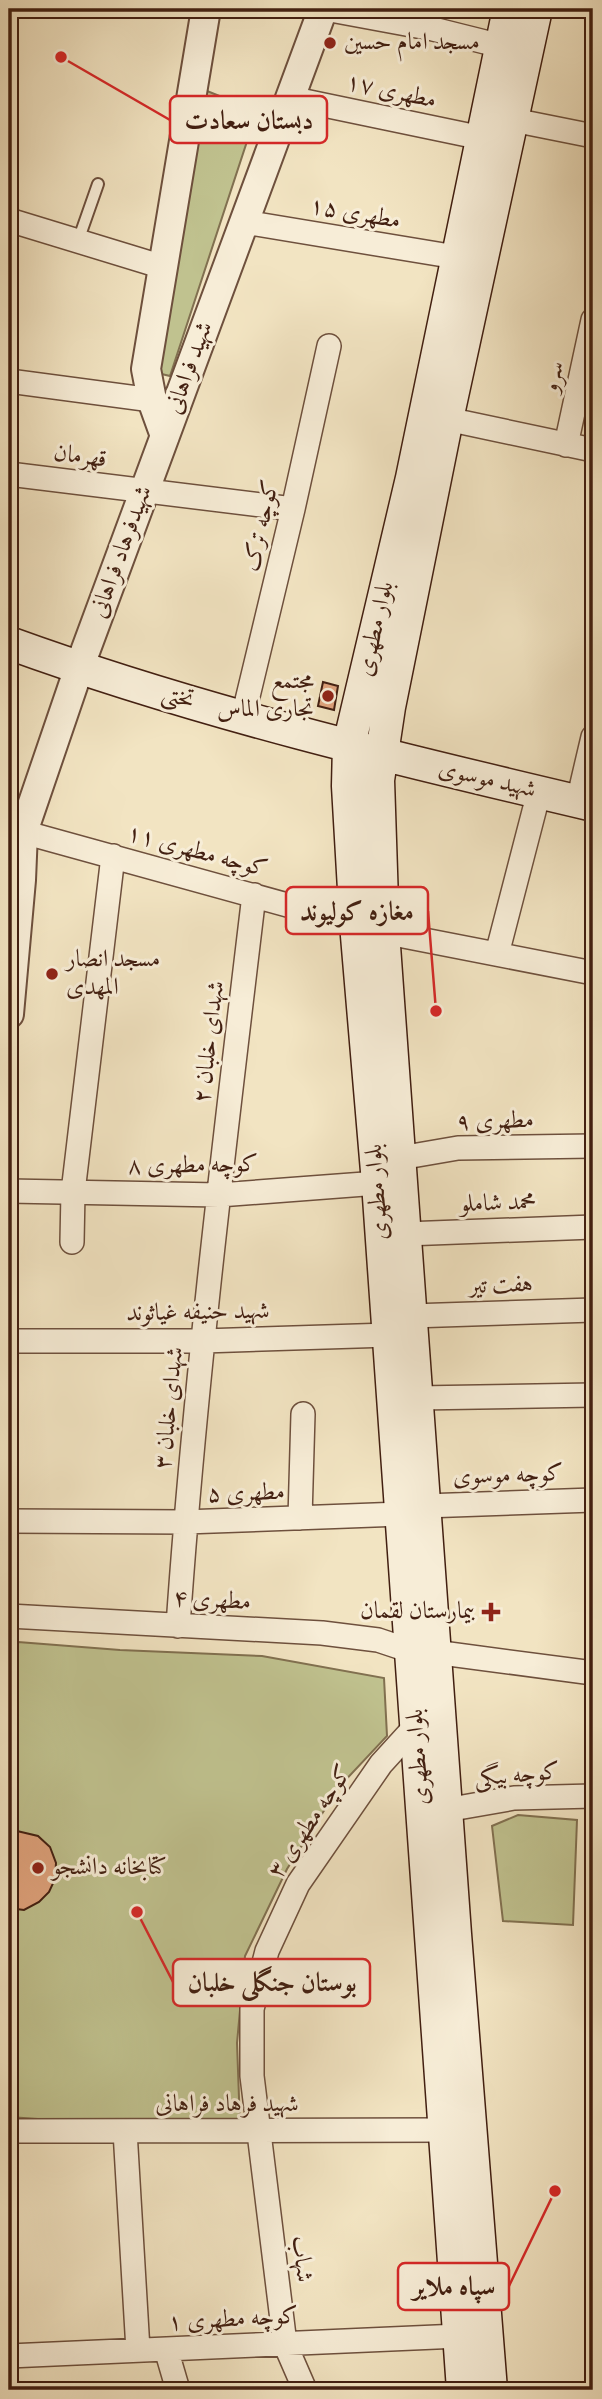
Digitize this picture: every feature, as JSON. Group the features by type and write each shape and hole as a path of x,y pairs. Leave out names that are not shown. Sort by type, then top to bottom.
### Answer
{"main road":[{"name":"بلوار مطهری","path":"491,2390 446,1810 423,1651 400,1325 405,1234 400,1157 348,786 349,745 412,478 509,9"},
{"name":"بلوار مطهری","path":"413,1510 416,1398 400,1325 378,1183 370,928 378,780 389,708 447,419 536,9"},
{"name":"تختی","path":"9,643 79,668 243,717 349,745"},
{"name":"شهید موسوی","path":"349,745 585,803"},
{"name":"بلوار مطهری","path":"423,1651 416,1717 463,2390"}],"street":[{"name":"شهید فراهانی","path":"165,436 152,400 146,369 206,9"},
{"name":"شهید فراهانی","path":"165,436 324,9"},
{"path":"324,9 433,29 501,46"},
{"name":"مطهری ۱۷","path":"290,98 482,138"},
{"path":"513,120 593,136"},
{"path":"9,220 163,267"},
{"name":"مطهری ۱۵","path":"244,222 456,257"},
{"name":"سرو","path":"566,444 593,320"},
{"name":"کوچه ترک","path":"243,717 329,346"},
{"path":"9,381 152,400"},
{"path":"447,419 593,450"},
{"name":"شهیدفرهاد فراهانی","path":"9,1007 14,899 23,832 79,668 165,436"},
{"name":"قهرمان","path":"9,474 293,509"},
{"path":"585,803 593,737"},
{"path":"497,954 539,792"},
{"name":"کوچه مطهری ۱۱","path":"23,832 370,928 593,974"},
{"path":"72,1242 73,1192 113,856"},
{"name":"شهدای خلبان ۲","path":"219,1195 254,895"},
{"name":"مطهری ۹","path":"400,1157 458,1148 593,1146"},
{"name":"کوچه مطهری ۸","path":"9,1191 219,1195 378,1183"},
{"name":"شهدای خلبان ۳","path":"178,1626 185,1522 219,1195"},
{"name":"محمد شاملو","path":"405,1234 593,1227"},
{"name":"هفت تیر","path":"400,1325 593,1310"},
{"name":"شهید حنیفه غیاثوند","path":"9,1341 203,1341 400,1325"},
{"path":"416,1398 593,1395"},
{"path":"300,1518 303,1414"},
{"name":"کوچه موسوی","path":"413,1510 593,1500"},
{"name":"مطهری ۵","path":"9,1521 185,1522 413,1510"},
{"name":"مطهری ۴","path":"9,1616 322,1633 378,1640 423,1651 593,1673"},
{"name":"کوچه مطهری ۳","path":"258,2131 252,2076 253,2009 267,1951 298,1884 381,1764 412,1730 416,1717"},
{"name":"کوچه بیگی","path":"446,1810 513,1798 593,1796"},
{"name":"شهید فرهاد فراهانی","path":"9,2131 445,2130"},
{"path":"125,2131 138,2350"},
{"name":"شهاب","path":"258,2131 285,2344 305,2390"},
{"name":"کوچه مطهری ۱","path":"9,2356 459,2336"},
{"path":"166,2349 178,2390"}],"lane":[{"path":"78,241 98,184"}],"green space":[{"path":"202,89 257,111 170,376 153,372"},
{"path":"18,1642 120,1650 262,1656 384,1678 387,1736 339,1787 287,1869 245,1956 237,2043 240,2125 110,2124 9,2117 9,1652"},
{"path":"518,1815 577,1820 573,1925 503,1921 492,1826"}],"building":[{"name":"مجتمع تجاری الماس","path":"323,682 338,686 334,710 318,706"},
{"path":"589,1818 593,1819 593,1928 587,1928"},
{"path":"17,1831 38,1836 50,1847 56,1863 55,1879 49,1892 39,1902 24,1910 9,1908 9,1833"}],"place":[{"name":"مسجد امام حسین","path":"330,43"},
{"name":"دبستان سعادت","path":"61,57"},
{"name":"مجتمع تجاری الماس","path":"328,696"},
{"name":"مسجد انصار المهدی","path":"52,974"},
{"name":"مغازه کولیوند","path":"436,1011"},
{"name":"بیمارستان لقمان","path":"491,1612"},
{"name":"کتابخانه دانشجو","path":"38,1868"},
{"name":"بوستان جنگلی خلبان","path":"137,1912"},
{"name":"سپاه ملایر","path":"555,2191"}]}
